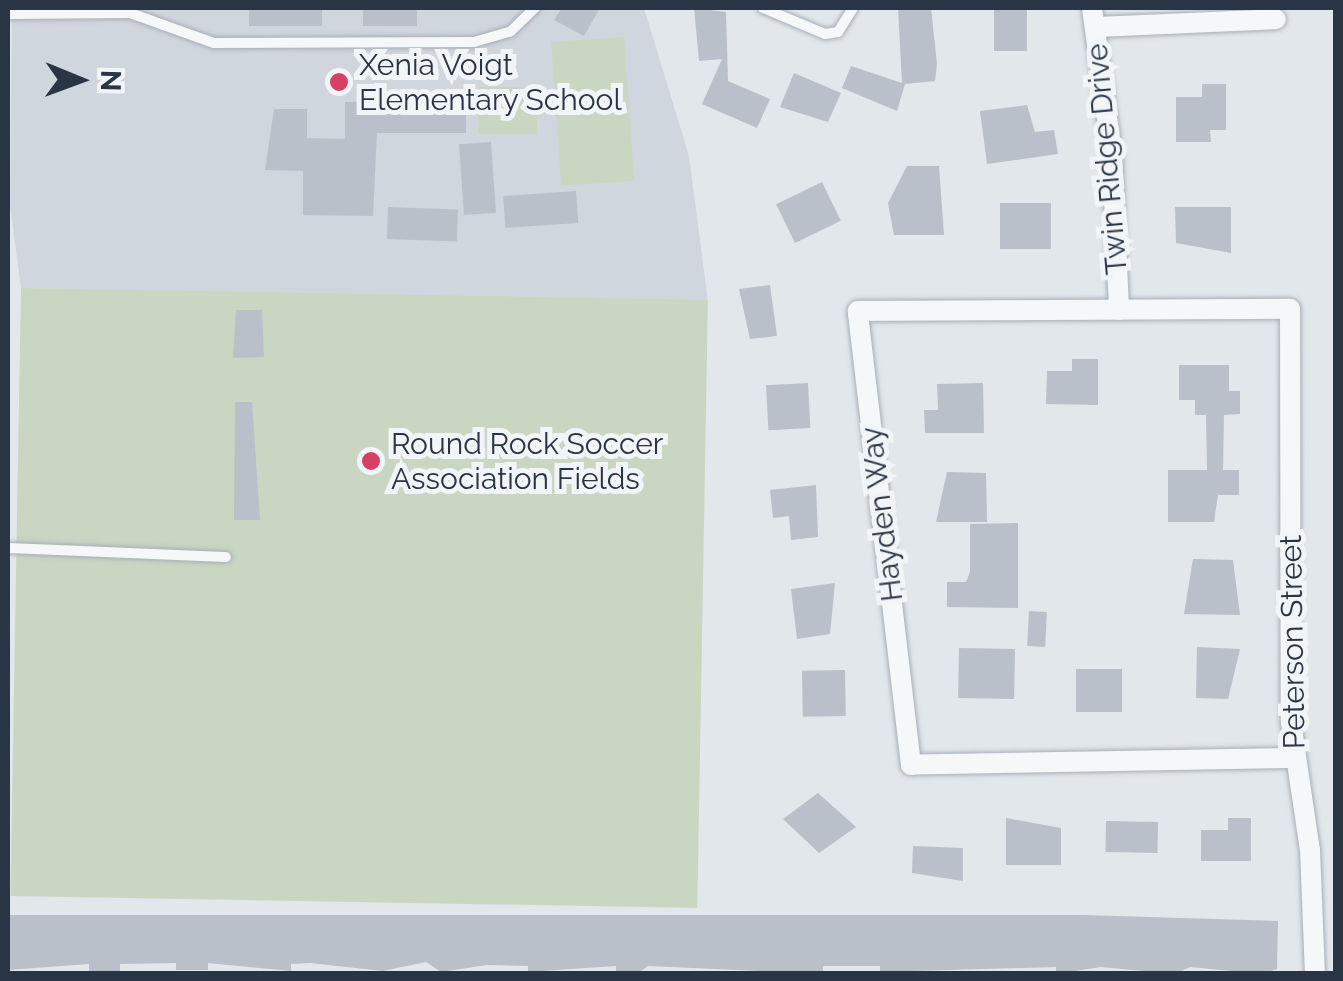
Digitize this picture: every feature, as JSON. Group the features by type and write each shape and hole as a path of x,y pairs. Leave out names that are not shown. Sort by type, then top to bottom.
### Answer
{"street":[{"path":"1094,17 1276,19"},
{"name":"Twin Ridge Drive","path":"1094,17 1112,154 1119,310"},
{"name":"Hayden Way","path":"1290,309 858,311 911,766 1294,758"},
{"name":"Peterson Street","path":"1290,309 1294,758 1310,850 1314,974"}],"lane":[{"path":"8,14 130,13 214,43 474,42 510,32 535,8"},
{"path":"763,8 825,34 838,32 853,8"},
{"path":"8,548 226,557"}],"shaded area":[{"name":"Xenia Voigt Elementary School","path":"12,8 644,8 689,156 708,302 21,288 10,205"}],"green space":[{"path":"624,37 634,181 561,186 551,42"},
{"path":"478,87 537,87 537,134 478,134"},
{"name":"Round Rock Soccer Association Fields","path":"21,288 708,300 697,908 10,896"}],"building":[{"path":"249,8 322,8 322,26 249,26"},
{"path":"363,8 417,8 417,26 363,26"},
{"path":"562,8 600,8 584,36 554,20"},
{"path":"694,8 726,12 728,81 770,99 757,128 702,104 722,59 699,61"},
{"path":"898,8 931,8 937,64 935,81 905,84 897,111 842,88 851,66 902,83"},
{"path":"994,8 1027,8 1027,51 994,51"},
{"path":"794,73 841,93 828,122 780,107"},
{"path":"1202,84 1226,84 1226,130 1210,130 1211,142 1176,142 1176,97 1202,97"},
{"path":"466,100 466,133 377,133 373,216 303,215 303,171 265,170 274,109 307,109 307,138 345,139 345,102"},
{"path":"1027,105 1035,132 1054,130 1058,154 987,164 980,111"},
{"path":"491,142 496,213 464,215 459,144"},
{"path":"907,166 939,166 944,235 894,235 888,203"},
{"path":"822,182 841,221 795,243 776,204"},
{"path":"576,191 578,223 505,228 503,196"},
{"path":"1000,203 1051,203 1051,249 1000,249"},
{"path":"388,207 458,209 457,241 387,239"},
{"path":"1175,207 1231,207 1231,253 1176,243"},
{"path":"770,285 777,336 750,339 739,289"},
{"path":"236,310 262,310 264,357 233,358"},
{"path":"1072,359 1098,359 1098,405 1046,404 1047,371 1072,371"},
{"path":"1179,365 1229,365 1229,391 1240,391 1240,414 1224,415 1223,470 1239,470 1239,495 1218,495 1214,522 1168,522 1168,470 1207,470 1206,415 1195,415 1195,400 1179,400"},
{"path":"808,383 810,428 768,430 766,385"},
{"path":"983,383 984,433 925,433 924,410 938,410 937,384"},
{"path":"235,402 252,402 260,520 234,520"},
{"path":"947,472 986,473 987,522 936,522"},
{"path":"816,485 818,537 791,540 789,516 773,518 770,490"},
{"path":"1018,523 1018,608 947,607 947,582 966,582 970,572 970,524"},
{"path":"1193,559 1233,560 1240,615 1184,614"},
{"path":"835,583 830,634 797,639 791,589"},
{"path":"1029,611 1047,612 1045,647 1027,646"},
{"path":"1197,647 1240,649 1228,699 1196,698"},
{"path":"959,648 1015,649 1014,699 958,698"},
{"path":"1076,669 1122,669 1122,712 1076,712"},
{"path":"845,670 846,716 803,717 802,671"},
{"path":"818,793 856,827 819,853 783,819"},
{"path":"1006,818 1061,828 1061,865 1006,865"},
{"path":"1228,818 1251,818 1251,861 1201,861 1201,830 1228,830"},
{"path":"1106,821 1158,822 1157,853 1105,852"},
{"path":"913,846 963,848 963,881 912,873"},
{"path":"8,915 1084,915 1278,921 1277,969 1262,974 1190,967 1175,974 1101,967 1056,974 1056,967 880,972 880,966 823,966 823,974 648,966 637,974 616,973 616,966 528,972 528,966 487,965 441,972 426,962 383,971 310,963 291,964 291,971 208,963 208,970 176,970 176,963 120,964 120,971 89,971 89,964 8,970"}],"place":[{"name":"Xenia Voigt Elementary School","path":"339,82"},
{"name":"Round Rock Soccer Association Fields","path":"371,461"}]}
